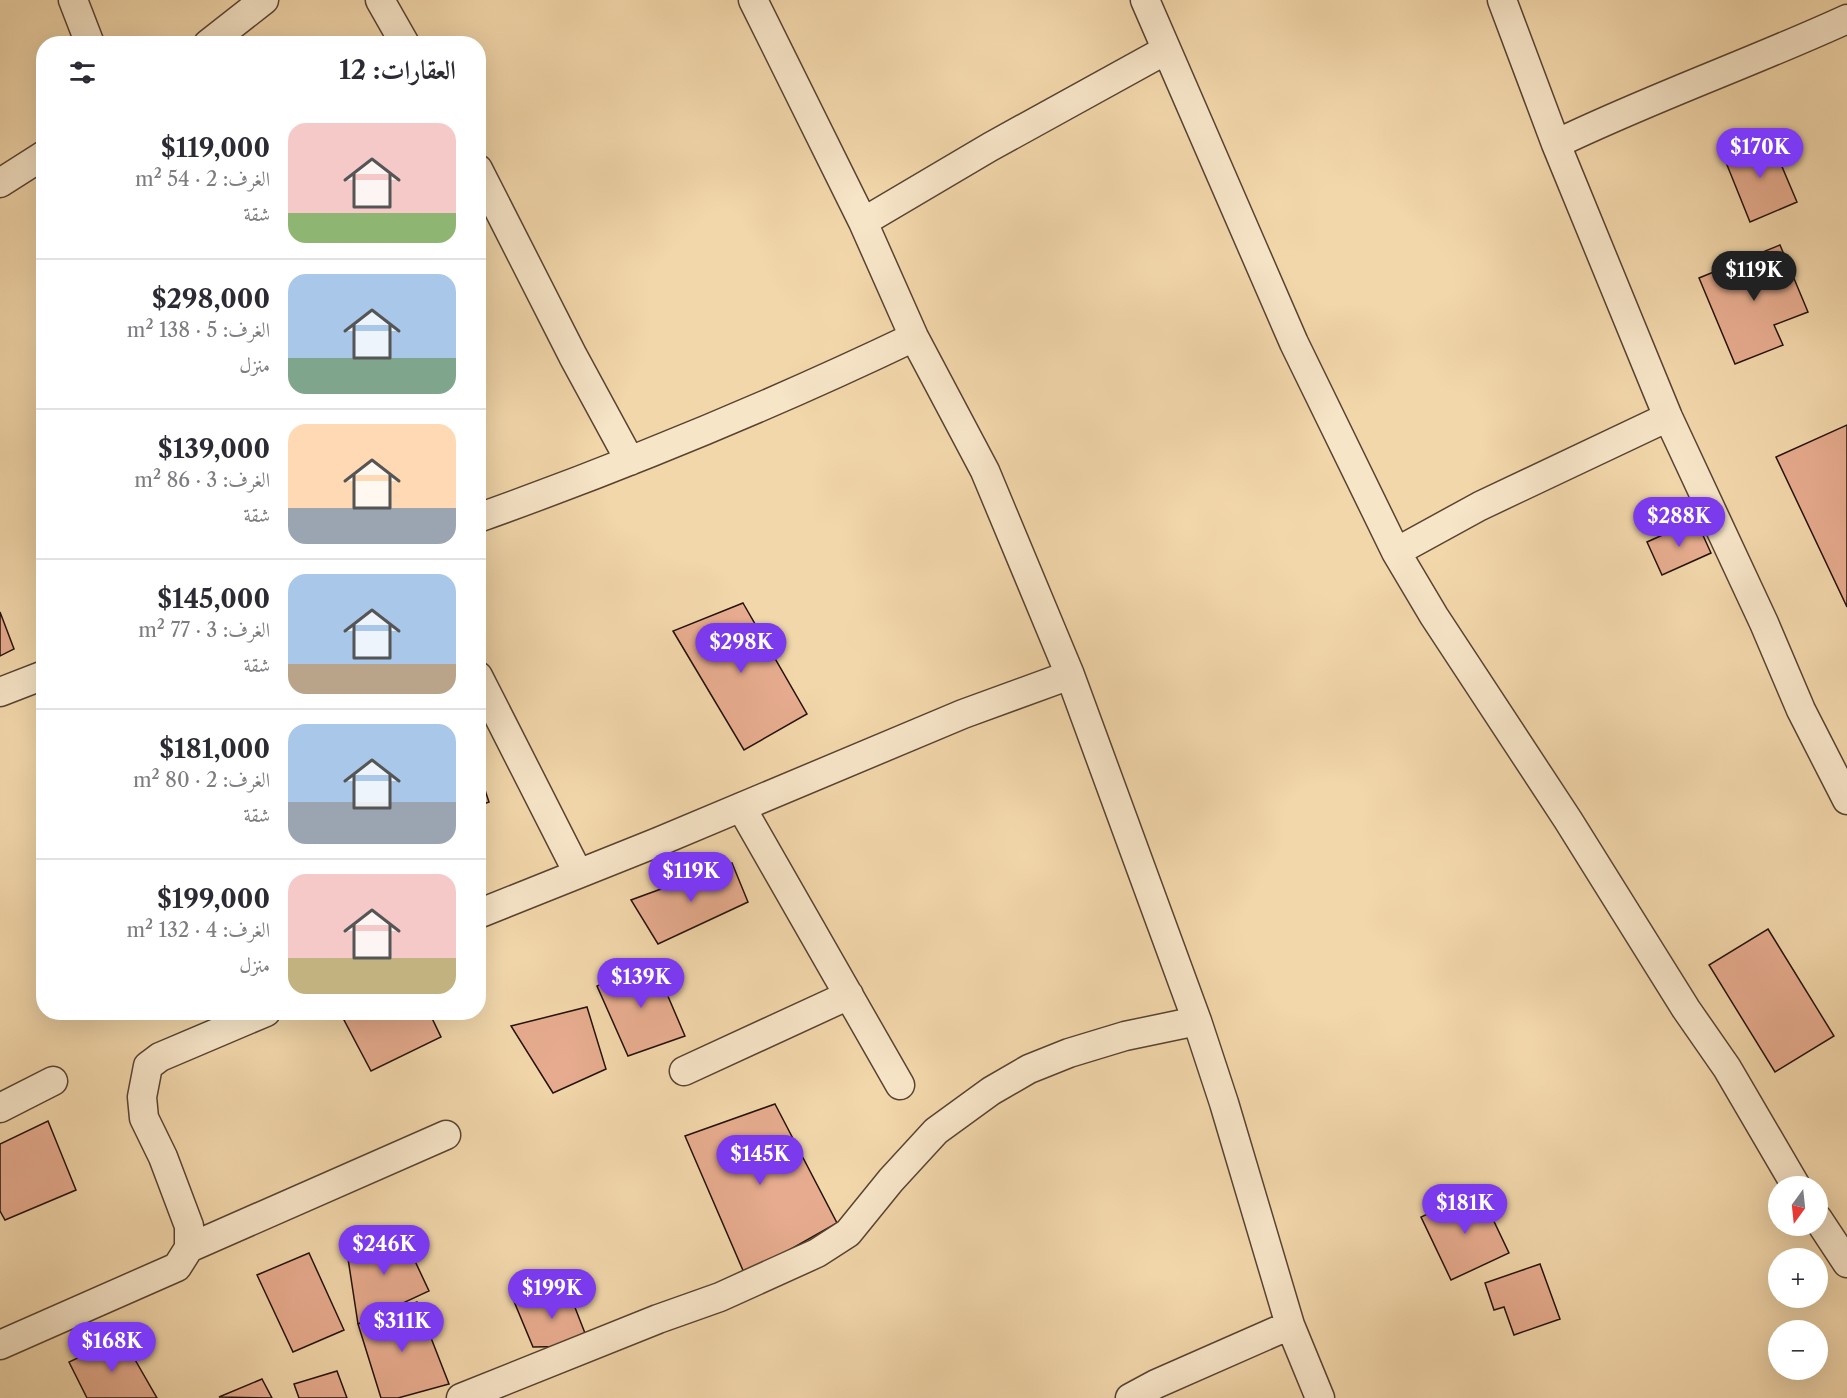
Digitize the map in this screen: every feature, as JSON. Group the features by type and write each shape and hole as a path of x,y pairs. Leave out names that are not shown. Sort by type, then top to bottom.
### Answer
{"street":[{"path":"73,0 87,36"},
{"path":"218,36 264,0"},
{"path":"381,0 401,36"},
{"path":"753,0 863,222 914,337 985,471 1070,675 1197,1021 1290,1324 1320,1398"},
{"path":"1145,0 1294,343 1396,552 1434,616 1568,820 1686,1009 1726,1068 1790,1176"},
{"path":"1502,0 1556,144 1668,417 1764,623 1801,710 1847,800"},
{"path":"1556,144 1604,121 1847,19"},
{"path":"863,222 980,152 1166,50"},
{"path":"0,183 36,160"},
{"path":"486,185 573,356 630,461"},
{"path":"486,515 630,461 837,374 914,337"},
{"path":"1396,552 1479,506 1668,417"},
{"path":"486,911 963,714 1070,675"},
{"path":"0,692 36,678"},
{"path":"486,692 578,873"},
{"path":"741,807 900,1085"},
{"path":"684,1071 849,995"},
{"path":"0,1345 177,1267 189,1248 189,1226 163,1157 144,1118 142,1097 148,1066 160,1057 247,1020"},
{"path":"461,1398 658,1319 720,1297 817,1253 848,1233 891,1180 936,1131 991,1091 1029,1069 1069,1053 1125,1036 1197,1021"},
{"path":"0,1108 53,1082"},
{"path":"189,1248 446,1135"},
{"path":"1832,1227 1847,1263"},
{"path":"1130,1398 1290,1324"}],"building":[{"path":"1769,136 1797,202 1750,222 1723,155"},
{"path":"1780,245 1808,312 1774,325 1783,345 1735,364 1699,278"},
{"path":"1847,425 1847,607 1776,457"},
{"path":"1696,520 1711,553 1662,575 1647,542"},
{"path":"743,603 807,714 744,750 673,631"},
{"path":"0,612 14,649 0,656"},
{"path":"732,863 748,902 658,944 631,900"},
{"path":"1768,929 1834,1036 1775,1072 1709,965"},
{"path":"652,959 685,1036 628,1056 597,986"},
{"path":"587,1007 606,1069 553,1093 511,1026"},
{"path":"344,1020 433,1020 441,1037 371,1071"},
{"path":"775,1104 837,1223 745,1275 685,1136"},
{"path":"48,1121 76,1190 5,1220 0,1211 0,1144"},
{"path":"1479,1190 1509,1253 1451,1280 1421,1217"},
{"path":"400,1229 429,1291 358,1324 347,1252"},
{"path":"309,1253 344,1330 293,1352 257,1275"},
{"path":"1540,1264 1560,1319 1514,1335 1504,1307 1494,1310 1485,1283"},
{"path":"567,1287 590,1346 533,1347 513,1299"},
{"path":"417,1302 449,1384 398,1398 381,1398 358,1324"},
{"path":"122,1337 157,1398 87,1398 69,1362"},
{"path":"337,1371 347,1398 299,1398 294,1384"},
{"path":"262,1379 272,1398 219,1397"}]}
